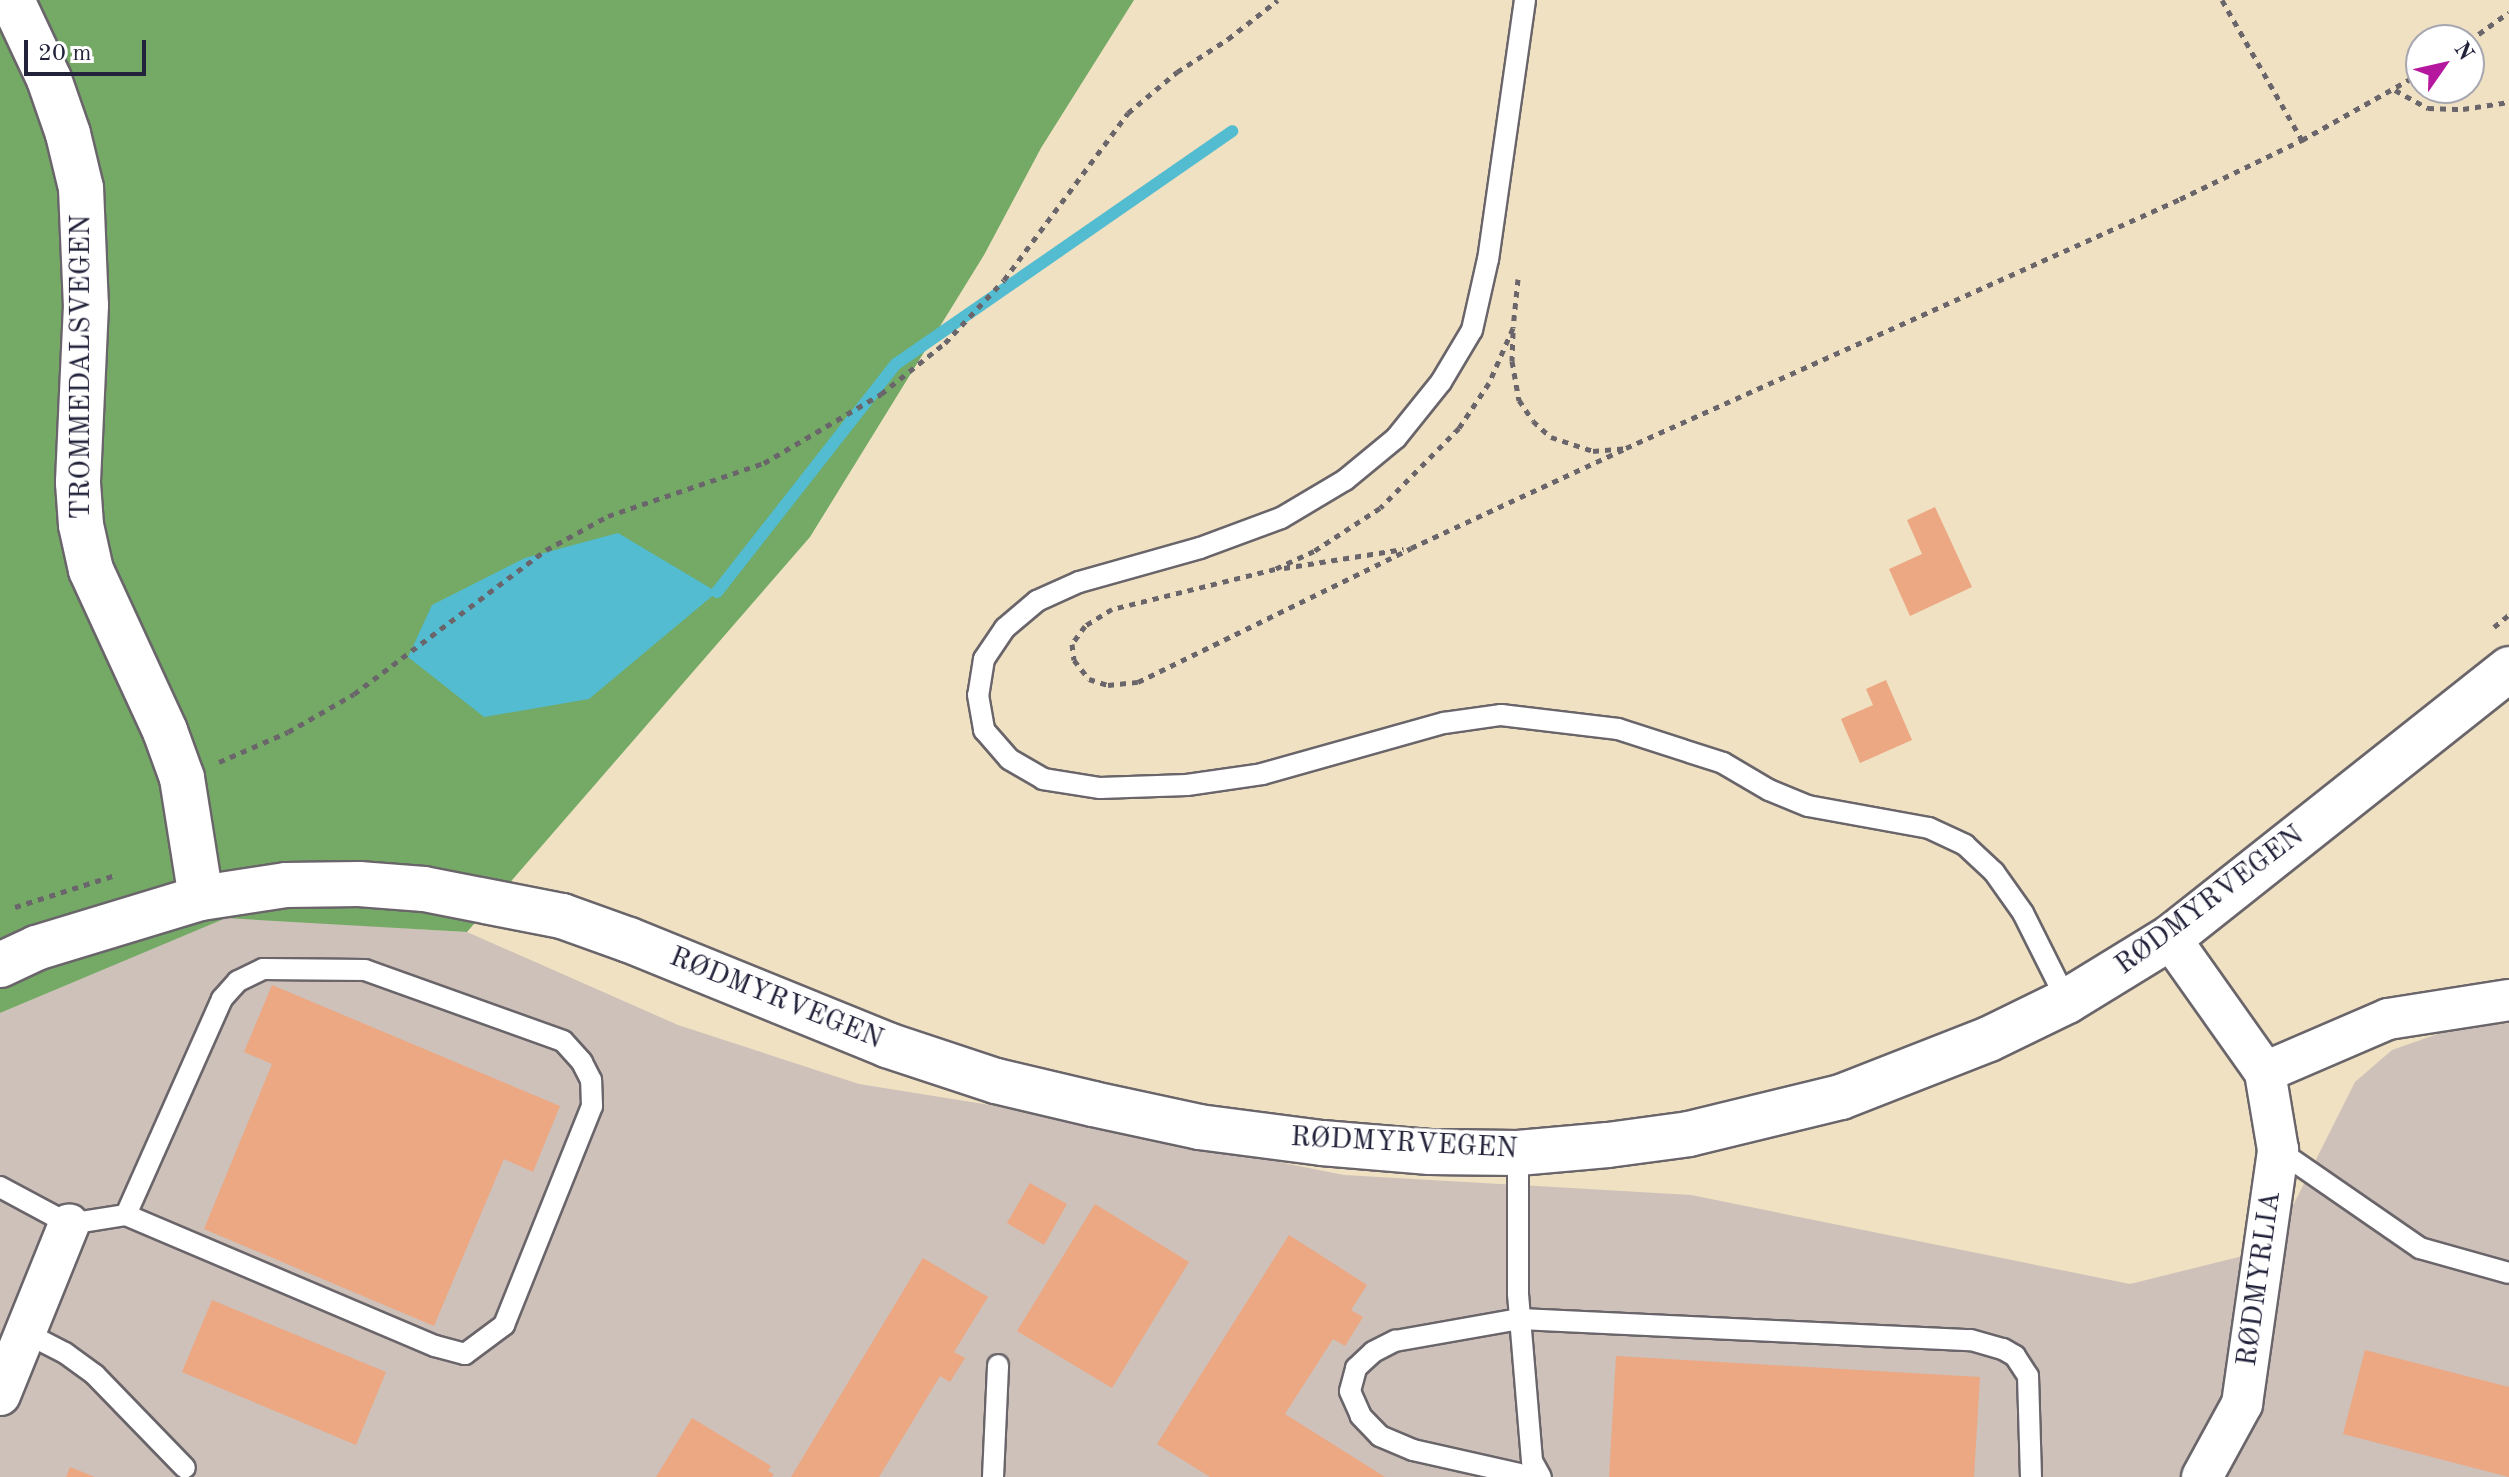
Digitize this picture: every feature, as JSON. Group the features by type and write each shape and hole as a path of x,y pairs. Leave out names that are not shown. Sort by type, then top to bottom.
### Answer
{"street":[{"name":"TROMMEDALSVEGEN","path":"12,0 49,79 68,134 81,188 86,305 78,483 81,525 91,570 165,731 182,778 201,898"},
{"name":"RØDMYRVEGEN","path":"201,898 286,885 359,884 495,901 562,916 629,940 887,1045 996,1081 1199,1127 1322,1143 1430,1152 1518,1153 1689,1134 1779,1115 1841,1097 1925,1066 2067,1001 2170,938 2509,669"},
{"path":"0,965 36,948 201,898"},
{"name":"RØDMYRLIA","path":"2170,938 2265,1072 2278,1150 2242,1404 2202,1477"},
{"path":"2265,1072 2388,1019 2509,1000"},
{"path":"0,1395 69,1224"}],"lane":[{"path":"1525,0 1488,259 1472,330 1441,382 1396,438 1345,480 1281,518 1200,548 1079,582 1037,601 1005,628 984,659 978,695 984,730 1009,759 1043,779 1100,788 1187,785 1262,774 1444,723 1501,715 1618,729 1723,763 1769,790 1808,806 1929,828 1965,845 1994,872 2023,913 2067,1001"},
{"path":"0,1187 69,1224 126,1215 435,1346 465,1354 504,1325 592,1106 591,1080 582,1062 563,1041 365,970 263,969 238,981 222,999 126,1215"},
{"path":"2278,1150 2420,1248 2509,1273"},
{"path":"1518,1153 1520,1319 1532,1461 1541,1477"},
{"path":"1533,1477 1413,1450 1380,1436 1361,1416 1350,1391 1356,1368 1373,1352 1395,1341 1520,1319 1971,1340 2003,1349 2015,1356 2028,1376 2031,1477"},
{"path":"26,1333 65,1353 95,1375 185,1468"},
{"path":"993,1477 998,1365"}],"path":[{"path":"182,778 288,732 354,694 546,550 608,516 764,463 881,394 945,343 1004,280 1128,113 1177,72 1228,39 1278,0"},
{"path":"2222,0 2302,140"},
{"path":"2485,29 2509,12"},
{"path":"1513,328 1512,361 1519,400 1533,421 1551,437 1593,451 1626,448 2036,266 2302,140 2405,83"},
{"path":"2395,90 2428,108 2463,109 2509,102"},
{"path":"1275,569 1411,548"},
{"path":"2485,634 2509,615"}],"shaded area":[{"path":"226,917 467,932 678,1025 859,1084 990,1105 1344,1175 1691,1195 2130,1284 2271,1249 2355,1082 2392,1050 2449,1030 2509,1023 2509,1477 0,1477 0,1013"}],"green space":[{"path":"0,0 1134,0 1041,148 984,255 810,537 467,932 226,918 0,1013"}],"water":[{"path":"618,533 717,592 589,699 484,717 408,657 432,605 525,558"}],"building":[{"path":"1935,507 1972,587 1910,616 1889,569 1922,554 1907,520"},
{"path":"1886,680 1912,740 1860,763 1841,719 1873,705 1866,689"},
{"path":"272,985 560,1106 533,1172 504,1159 434,1326 204,1229 272,1064 244,1052"},
{"path":"1030,1183 1067,1204 1044,1245 1007,1223"},
{"path":"1095,1204 1189,1262 1112,1388 1017,1331"},
{"path":"1289,1235 1367,1285 1351,1310 1363,1317 1345,1346 1333,1339 1285,1414 1385,1477 1210,1477 1157,1444"},
{"path":"923,1258 988,1297 954,1352 965,1358 950,1382 940,1376 879,1477 791,1477"},
{"path":"212,1300 386,1372 356,1445 182,1372"},
{"path":"2365,1350 2509,1387 2509,1477 2343,1434"},
{"path":"1616,1356 1980,1377 1974,1477 1609,1477"},
{"path":"692,1418 771,1466 768,1471 774,1474 772,1477 656,1477"},
{"path":"70,1467 95,1477 66,1477"}],"waterway":[{"path":"717,592 896,364 1232,131"}]}
